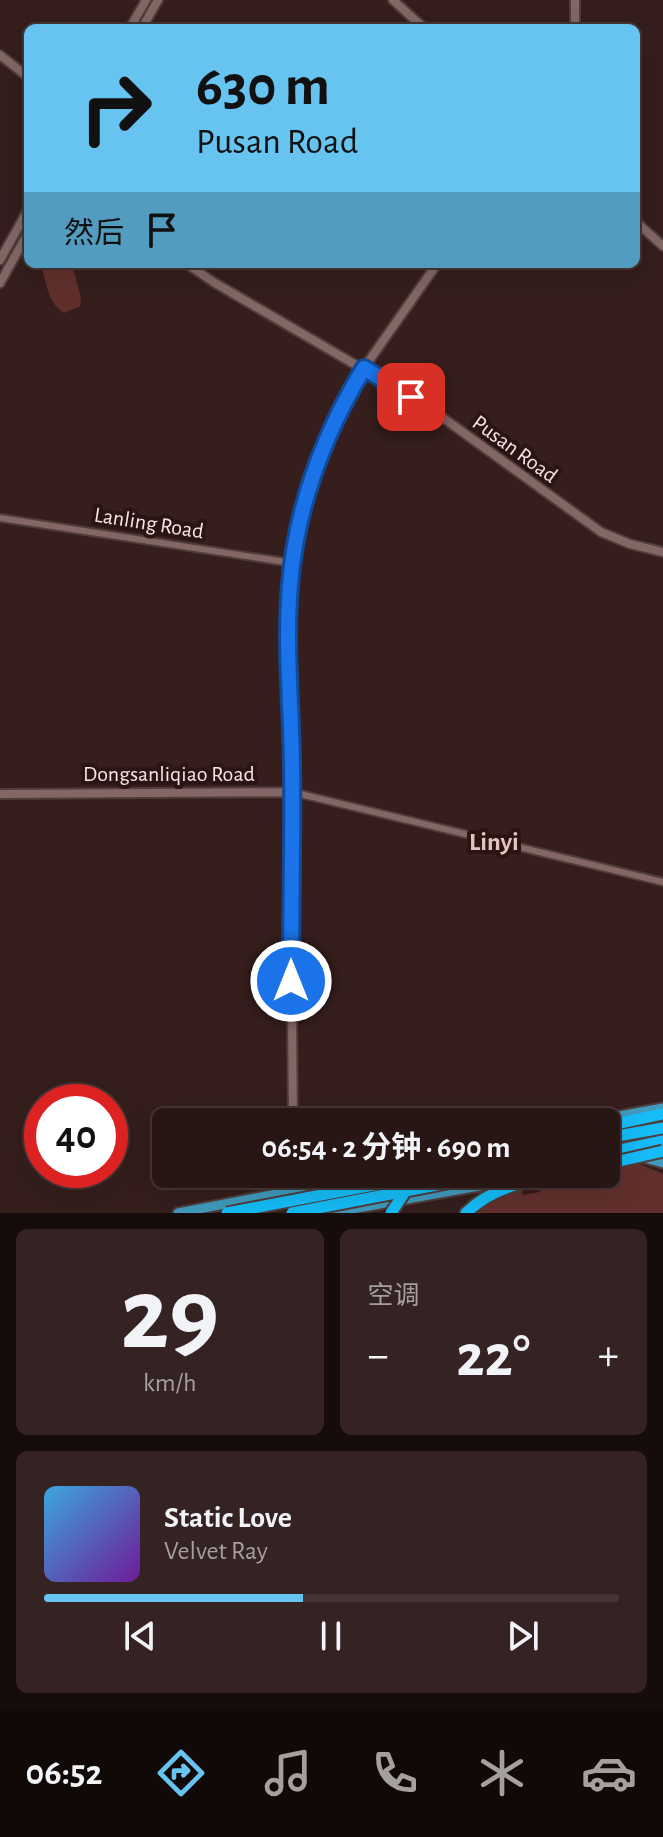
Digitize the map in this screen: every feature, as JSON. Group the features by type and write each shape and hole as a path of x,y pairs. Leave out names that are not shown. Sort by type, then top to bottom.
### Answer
{"highway":[{"path":"620,1123 663,1114"},
{"path":"620,1136 663,1128"},
{"path":"620,1150 663,1141"},
{"path":"620,1161 663,1151"},
{"path":"227,1213 358,1188"},
{"path":"391,1213 409,1188"},
{"path":"292,1213 421,1188"},
{"path":"466,1213 478,1201 506,1188"}],"main road":[{"path":"620,1116 663,1108"},
{"path":"620,1162 647,1157 663,1163"},
{"path":"178,1213 303,1188"},
{"path":"330,1213 469,1188"}],"street":[{"path":"132,24 146,0"},
{"path":"144,24 158,0"},
{"path":"393,0 420,24"},
{"path":"575,0 575,24"},
{"path":"0,55 24,74"},
{"path":"0,260 24,217"},
{"path":"640,226 663,246"},
{"path":"0,283 24,240"},
{"name":"Pusan Road","path":"193,268 443,418 594,528 630,544 663,552"},
{"path":"293,1108 288,617 292,563 303,510 319,457 338,413 364,368 434,268"},
{"name":"Lanling Road","path":"0,518 292,563"},
{"name":"Dongsanliqiao Road","path":"0,794 292,792 663,882"},
{"path":"298,1189 298,1213"}],"shaded area":[{"path":"42,268 73,268 81,298 80,306 64,313 54,304"},
{"path":"637,1163 663,1174 663,1213 472,1213 488,1195 514,1188 521,1188 523,1195 540,1192 540,1188 620,1188 620,1166"}],"district":[{"name":"Linyi","path":"494,842"}],"route":[{"path":"291,981 293,852 288,617 289,586 299,526 328,436 364,368 411,397"}]}
